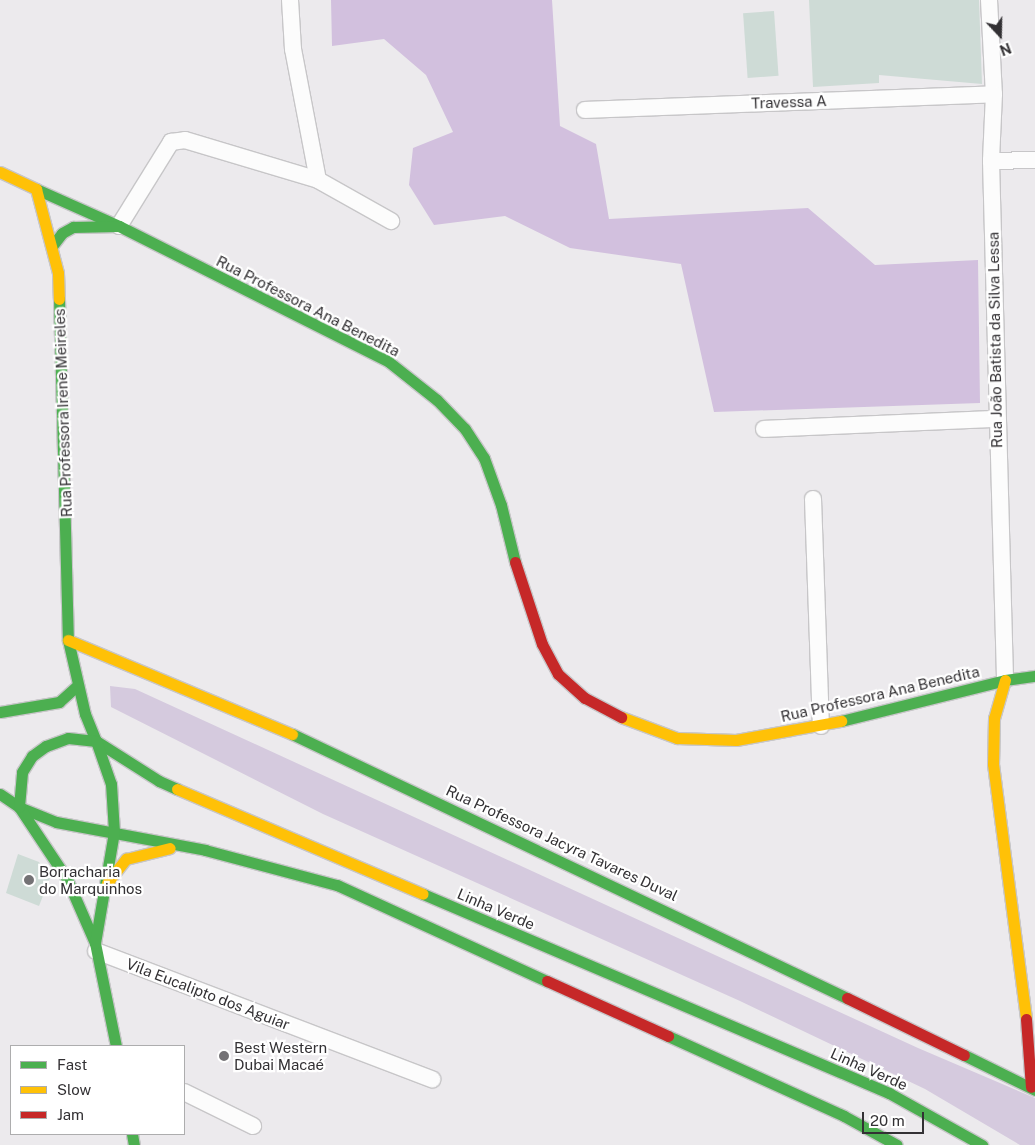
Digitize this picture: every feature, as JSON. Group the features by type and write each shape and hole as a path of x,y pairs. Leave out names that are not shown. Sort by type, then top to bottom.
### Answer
{"main road":[{"name":"Rua Professora Ana Benedita","path":"0,172 119,226 389,362 437,400 465,429 484,458 501,505 522,593 542,644 558,674 585,698 625,719 677,738 736,740 821,726 1005,680 1035,676"},
{"name":"Rua Professora Irene Meireles","path":"36,189 58,273 68,640"},
{"path":"52,246 62,233 73,227 119,226"},
{"path":"68,640 85,714 111,784 114,832 95,947"},
{"name":"Rua Professora Jacyra Tavares Duval","path":"68,640 329,750 1033,1088"},
{"path":"1005,680 994,718 994,764 1026,1014 1033,1088"},
{"path":"0,712 59,702 78,685"},
{"path":"96,741 68,738 46,746 32,756 22,772 19,807 67,879 95,947 116,1045"},
{"name":"Linha Verde","path":"96,741 159,781 889,1093 982,1145"},
{"path":"0,794 19,807 56,822 205,850 338,885 844,1116 897,1145"},
{"path":"106,883 126,859 137,854 166,848 205,850"}],"street":[{"path":"290,0 293,49 318,180"},
{"name":"Rua João Batista da Silva Lessa","path":"989,0 994,94 990,161 996,419 1005,680"},
{"name":"Travessa A","path":"585,110 994,94"},
{"path":"119,226 171,142 185,140 318,180 391,221"},
{"path":"990,161 1035,160"},
{"path":"764,429 996,419"},
{"path":"813,499 821,726"},
{"name":"Vila Eucalipto dos Aguiar","path":"95,947 432,1078"},
{"path":"185,1092 253,1126"}],"shaded area":[{"path":"331,0 552,0 560,126 596,144 609,219 808,208 875,265 978,260 980,403 714,412 681,264 570,248 505,216 434,225 409,185 413,148 453,132 426,75 384,39 332,46"},
{"path":"110,686 135,689 918,1048 1035,1098 1035,1145 1020,1145 925,1089 740,1001 323,814 111,707"}],"building":[{"path":"809,0 979,0 982,84 879,75 879,83 813,87"},
{"path":"774,11 779,76 748,78 743,13"},
{"name":"Borracharia do Marquinhos","path":"18,854 39,862 50,878 39,906 6,893"}],"traffic: fast":[{"path":"36,189 119,226 389,362 437,400 465,429 484,458 501,505 515,562"},
{"path":"52,246 62,233 73,227 119,226"},
{"path":"59,299 68,640 85,714 96,741 159,781 177,789"},
{"path":"841,721 1005,680 1035,676"},
{"path":"0,712 59,702 78,685"},
{"path":"292,734 847,998"},
{"path":"19,807 22,772 32,756 46,746 68,738 96,741 111,784 114,832"},
{"path":"0,794 19,807 56,822 205,850 337,885 547,981"},
{"path":"19,807 67,879 95,943 116,1045"},
{"path":"95,943 114,832"},
{"path":"423,894 889,1093 982,1145"},
{"path":"668,1036 844,1116 897,1145"},
{"path":"964,1055 1035,1090"},
{"path":"132,1135 134,1145"}],"traffic: slow":[{"path":"0,172 36,189 58,273 59,299"},
{"path":"68,640 292,734"},
{"path":"1005,680 994,718 993,764 1026,1019"},
{"path":"621,717 677,738 736,740 841,721"},
{"path":"177,789 423,894"},
{"path":"107,883 126,859 170,848"}],"traffic: jam":[{"path":"515,562 542,644 558,674 585,698 621,717"},
{"path":"547,981 668,1036"},
{"path":"847,998 964,1055"},
{"path":"1026,1019 1031,1087"}],"place":[{"name":"Borracharia do Marquinhos","path":"29,880"},
{"name":"Best Western Dubai Macaé","path":"224,1056"}]}
